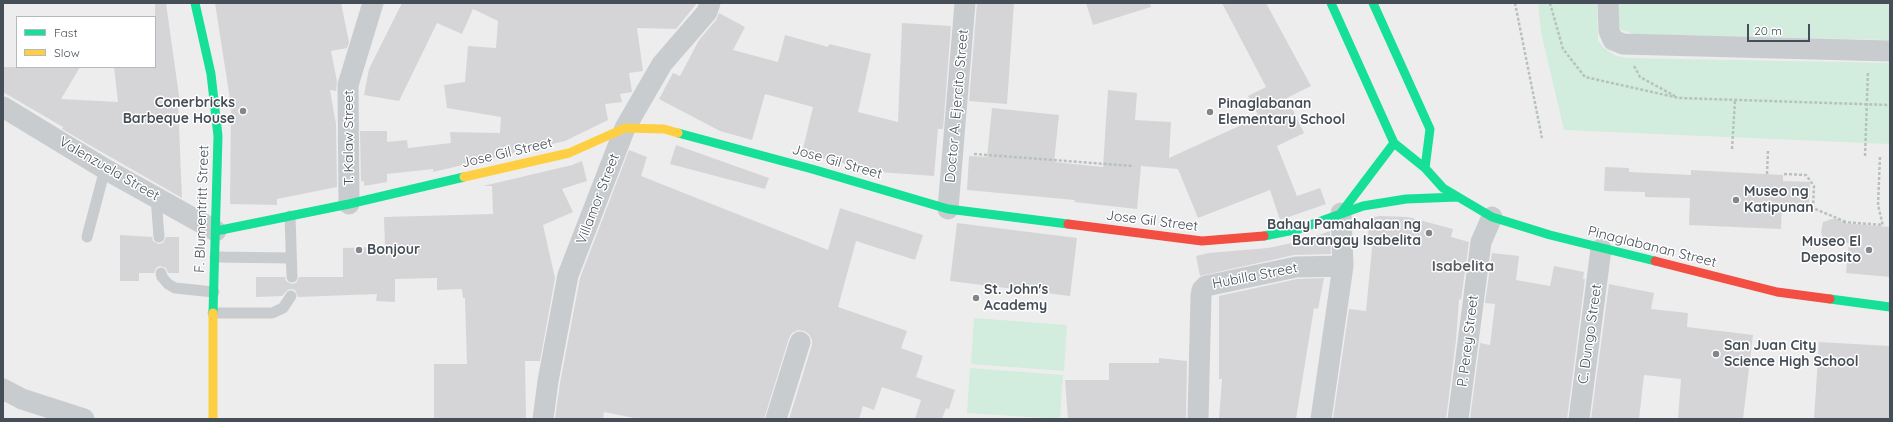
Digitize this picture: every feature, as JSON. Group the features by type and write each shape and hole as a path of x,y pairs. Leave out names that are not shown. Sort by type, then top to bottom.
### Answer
{"main road":[{"name":"F. Blumentritt Street","path":"195,3 211,74 218,136 213,313 213,419"},
{"name":"Pinaglabanan Street","path":"1331,3 1394,144 1425,168 1443,188 1492,217 1515,226 1777,292 1890,306"},
{"path":"1373,3 1430,129 1425,168"},
{"name":"Jose Gil Street","path":"216,230 349,204 569,153 625,128 664,129 805,167 948,209 1202,241 1266,236 1299,229 1341,212 1363,206 1406,200 1458,197"},
{"path":"1341,212 1394,144"}],"street":[{"name":"T. Kalaw Street","path":"349,204 348,85 372,3"},
{"name":"Villamor Street","path":"544,419 548,381 568,276 625,128 662,64 707,12 710,3"},
{"name":"Doctor A. Ejercito Street","path":"948,209 965,3"},
{"path":"1608,3 1609,31 1613,40 1622,44 1890,51"},
{"name":"Valenzuela Street","path":"3,107 105,169 216,230"},
{"path":"1320,419 1343,266 1341,212"},
{"name":"P. Perey Street","path":"1458,419 1481,242 1492,217"},
{"name":"C. Dungo Street","path":"1578,419 1601,248"},
{"name":"Hubilla Street","path":"1198,419 1202,290 1206,286 1296,267 1343,266"},
{"path":"776,419 800,342"},
{"path":"3,389 22,399 84,419"}],"lane":[{"path":"87,237 105,169"},
{"path":"156,197 159,237"},
{"path":"290,216 292,277"},
{"path":"215,258 291,258"},
{"path":"161,273 165,280 175,288 214,292"},
{"path":"213,313 272,313 283,308 291,296"}],"path":[{"path":"1515,3 1542,138"},
{"path":"1550,3 1563,49 1585,77 1679,98 1890,105"},
{"path":"1622,44 1640,77 1679,98"},
{"path":"1865,156 1868,50"},
{"path":"1732,149 1735,100"},
{"path":"1767,174 1768,151"},
{"path":"953,152 1133,166"},
{"path":"1784,174 1806,175 1814,186 1813,208 1845,222 1883,225 1878,205 1880,157"}],"green space":[{"path":"1538,3 1597,3 1598,41 1604,48 1616,56 1627,58 1890,63 1890,144 1564,130 1541,32"},
{"path":"1618,3 1890,3 1890,40 1634,34 1620,29 1618,24"},
{"path":"974,318 1067,325 1064,371 971,364"},
{"path":"970,368 1063,375 1060,419 967,413"}],"building":[{"path":"155,3 166,3 180,103 178,103 182,198 62,129 63,127 3,92 3,67 79,68 61,99 118,102 114,68 156,68"},
{"path":"215,3 341,3 349,42 347,48 331,51 337,81 336,91 330,90 336,124 337,187 277,199 277,205 230,204 231,106"},
{"path":"402,3 697,3 676,29 637,28 643,71 629,73 632,92 620,94 622,102 605,104 608,120 565,141 433,172 433,169 387,174 387,182 364,186 364,181 361,182 360,131 387,131 387,142 407,140 408,148 451,143 450,132 500,133 501,117 447,108 444,85 465,82 468,46 496,48 498,21 473,9 462,34 437,23 399,101 364,95 369,69"},
{"path":"977,3 1014,3 1007,104 969,101"},
{"path":"1086,3 1150,3 1151,7 1093,25"},
{"path":"1222,3 1266,3 1311,86 1287,98 1304,133 1277,146 1297,196 1320,188 1326,204 1280,220 1270,190 1198,218 1178,169 1141,166 1137,209 1074,202 1075,200 967,190 969,156 987,157 992,108 1059,115 1054,162 1103,167 1108,90 1137,93 1135,120 1171,122 1169,158 1259,117 1248,96 1266,87"},
{"path":"719,13 745,27 733,50 778,62 785,35 828,47 829,44 871,54 858,112 898,122 902,23 951,26 943,129 938,129 934,176 878,172 802,153 813,107 765,94 752,140 720,131 659,99 673,73 680,76 699,40 716,20"},
{"path":"676,145 769,178 765,189 670,164"},
{"path":"629,150 647,157 641,176 828,250 840,208 923,235 915,260 856,241 838,307 907,331 901,348 923,356 916,377 955,390 949,409 946,408 942,419 915,419 921,400 882,387 874,410 863,406 859,419 789,419 812,345 812,340 809,334 798,330 792,333 789,338 764,419 639,419 604,412 603,419 555,419 560,383 580,278"},
{"path":"582,161 587,181 562,189 573,212 543,225 555,278 540,361 525,361 526,418 434,419 434,364 467,364 465,298 463,298 462,289 437,290 437,278 395,279 395,302 376,301 377,294 298,297 295,290 291,289 282,296 256,297 256,277 285,277 286,281 292,284 296,283 299,277 343,277 343,248 385,247 384,217 493,214 492,186 483,186 572,165"},
{"name":"Museo ng Katipunan","path":"1605,167 1629,168 1629,172 1691,175 1691,170 1783,175 1783,181 1810,182 1809,206 1782,205 1781,229 1689,225 1690,198 1645,197 1645,192 1604,191"},
{"path":"1380,216 1408,217 1453,229 1451,237 1469,242 1461,300 1459,299 1456,340 1446,419 1333,419 1349,309 1366,311 1373,238 1368,238 1369,218"},
{"name":"Museo El Deposito","path":"1838,219 1844,223 1890,227 1890,277 1846,273 1849,243 1832,245 1823,238 1821,232 1823,222"},
{"path":"957,223 1077,238 1070,296 950,281"},
{"path":"1330,231 1331,254 1294,255 1200,276 1196,256 1209,253 1268,248 1302,241"},
{"path":"120,235 152,237 153,241 159,244 163,243 166,237 179,237 179,273 168,273 166,268 160,266 156,268 154,273 139,273 139,281 120,281"},
{"path":"1492,253 1519,256 1516,280 1550,286 1554,266 1584,272 1583,279 1585,279 1567,419 1470,419 1480,343 1490,345 1495,304 1485,303"},
{"path":"1324,278 1318,309 1314,308 1296,419 1219,419 1222,379 1219,379 1219,296 1297,279"},
{"path":"1609,284 1654,293 1651,309 1688,313 1687,327 1753,335 1743,419 1678,419 1681,379 1644,375 1639,419 1591,419"},
{"path":"1819,342 1890,346 1890,419 1814,419"},
{"path":"1159,358 1187,361 1186,418 1068,419 1065,380 1109,380 1109,363 1159,363"}],"traffic: fast":[{"path":"195,3 211,74 218,136 213,313"},
{"path":"1331,3 1394,143 1425,168 1443,188 1492,217 1550,235 1655,261"},
{"path":"1373,3 1430,129 1425,168"},
{"path":"678,133 812,169 948,209 1068,224"},
{"path":"1341,213 1394,143"},
{"path":"216,231 349,204 464,177"},
{"path":"1264,236 1299,229 1363,206 1406,199 1458,197"},
{"path":"1830,299 1890,307"}],"traffic: slow":[{"path":"464,177 569,153 625,128 664,129 678,133"},
{"path":"213,313 213,419"}],"traffic: jam":[{"path":"1068,224 1202,241 1264,236"},
{"path":"1655,261 1777,292 1830,299"}],"place":[{"name":"Conerbricks Barbeque House","path":"243,111"},
{"name":"Pinaglabanan Elementary School","path":"1210,112"},
{"name":"Museo ng Katipunan","path":"1736,200"},
{"name":"Bahay Pamahalaan ng Barangay Isabelita","path":"1429,233"},
{"name":"Bonjour","path":"359,250"},
{"name":"Museo El Deposito","path":"1869,250"},
{"name":"St. John's Academy","path":"976,298"},
{"name":"San Juan City Science High School","path":"1716,354"}],"district":[{"name":"Isabelita","path":"1463,266"}]}
